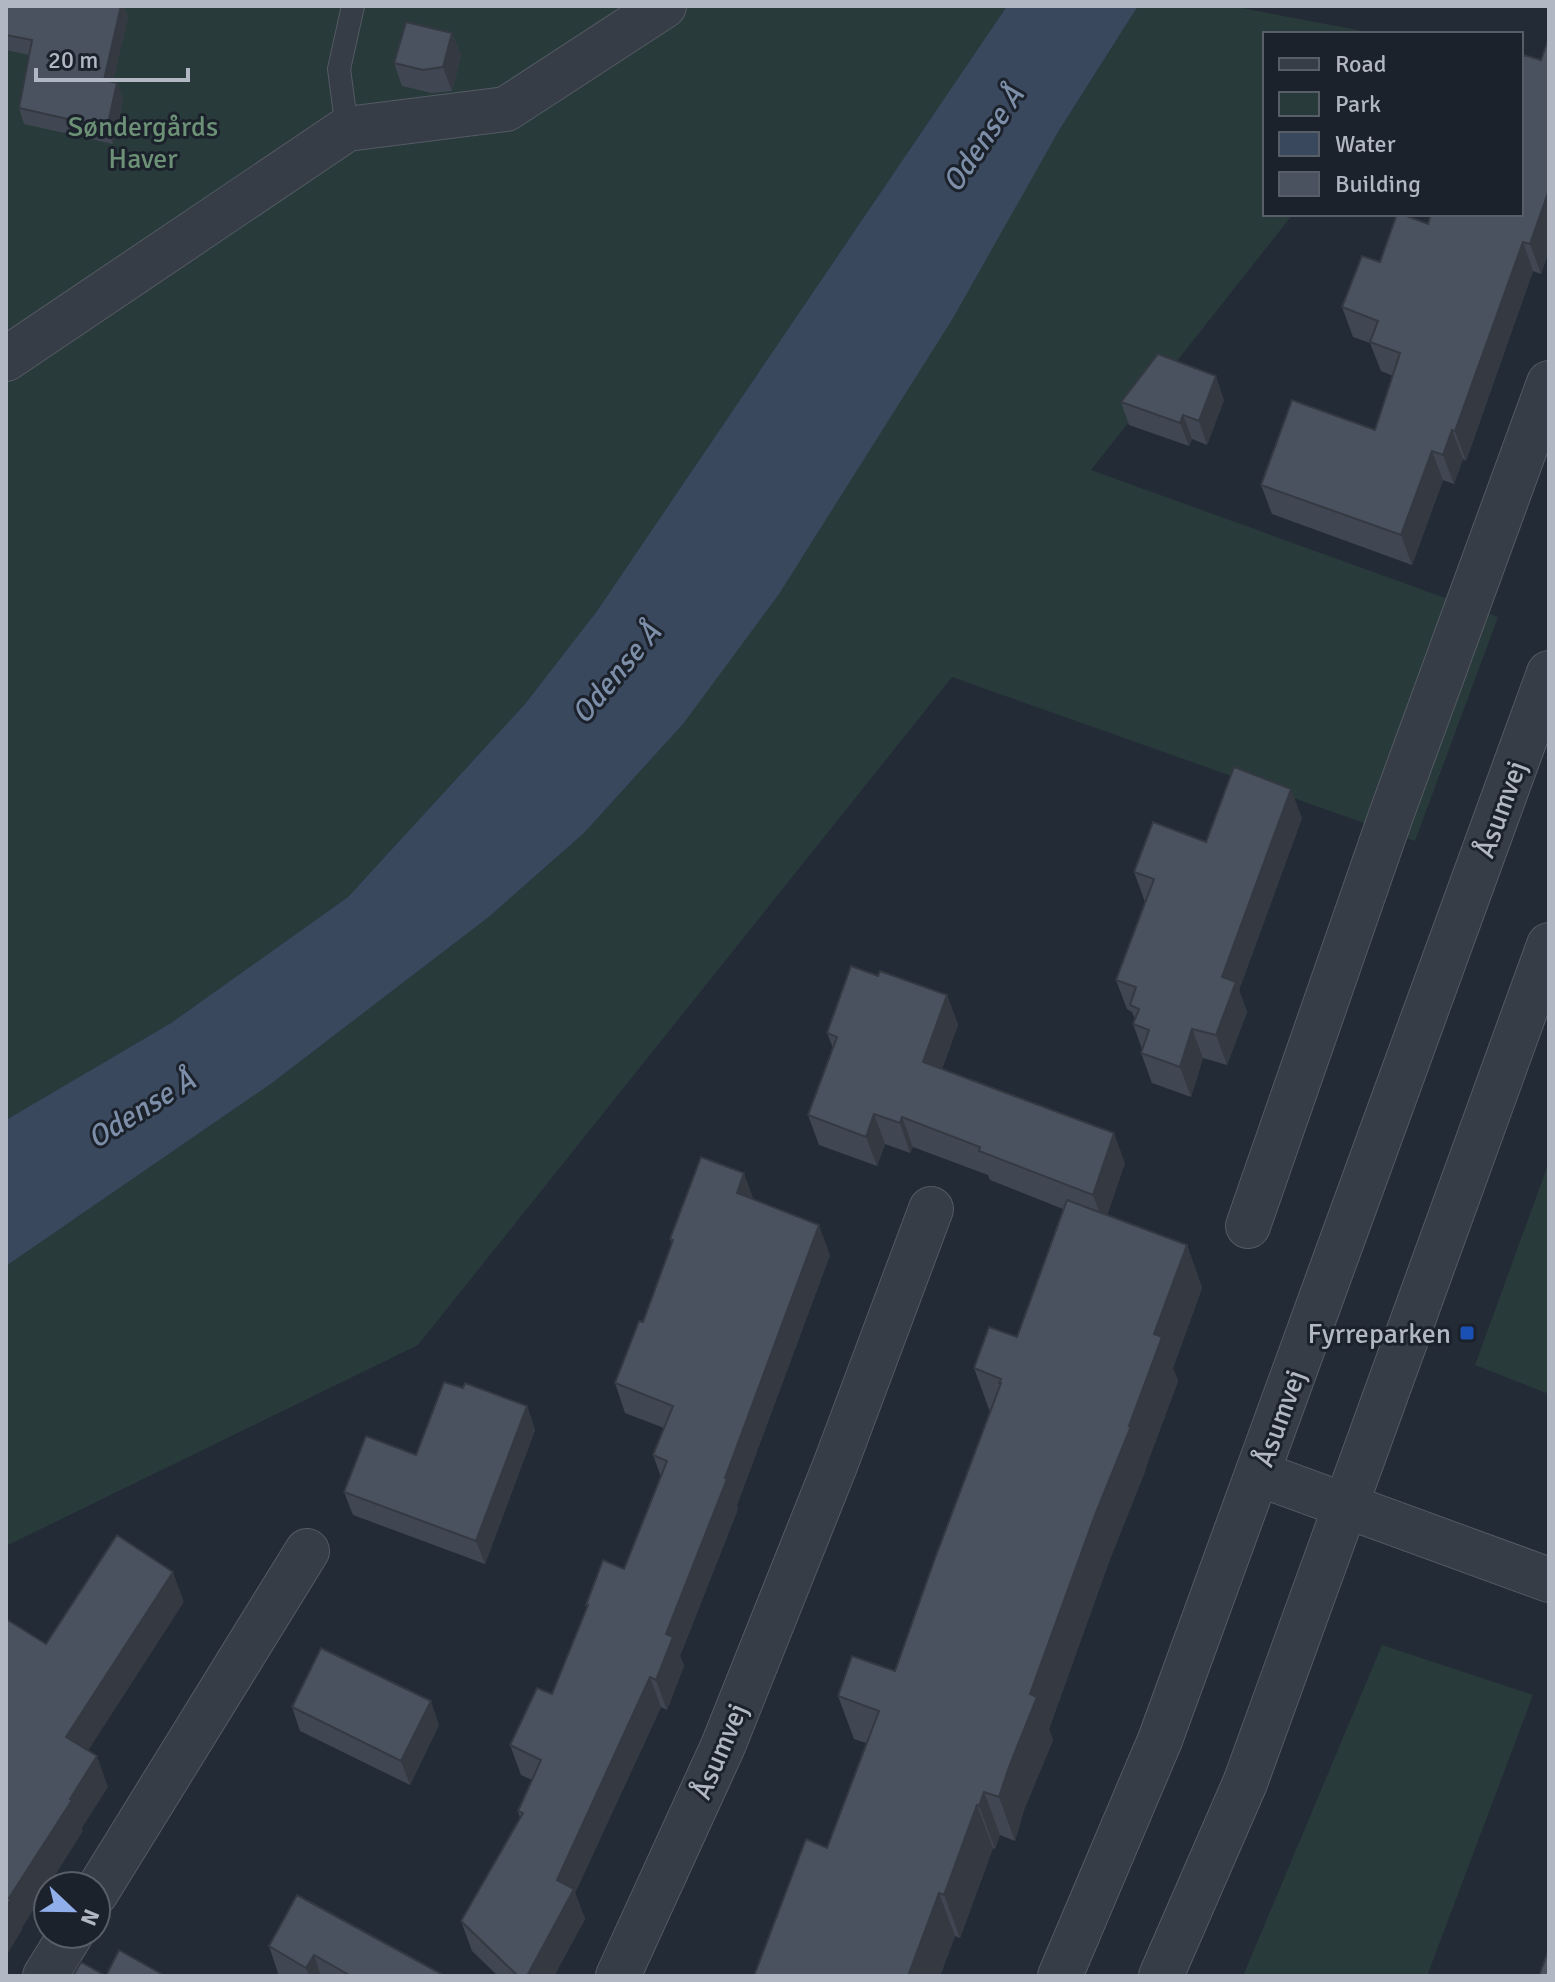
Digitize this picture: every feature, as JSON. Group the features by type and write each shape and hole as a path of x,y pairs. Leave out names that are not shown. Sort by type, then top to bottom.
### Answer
{"street":[{"path":"6,359 347,129 506,109 664,6"},
{"path":"1248,1226 1390,818 1549,383"},
{"name":"Åsumvej","path":"1060,1976 1160,1740 1549,673"},
{"path":"1161,1976 1245,1783 1549,945"},
{"name":"Åsumvej","path":"618,1976 729,1732 836,1463 931,1209"},
{"path":"1259,1474 1549,1580"},
{"path":"110,1870 307,1551"},
{"path":"45,1976 61,1950"}],"lane":[{"path":"347,129 339,69 353,6"}],"green space":[{"name":"Søndergårds Haver","path":"6,6 1007,6 597,611 525,704 348,897 171,1023 6,1120"},
{"path":"1138,6 1231,6 1368,32 1263,32 1263,216 1291,216 1091,470 1498,617 1415,841 952,677 418,1345 6,1546 6,1266 272,1083 490,916 584,833 683,724"},
{"path":"1549,1162 1549,1394 1475,1365"},
{"path":"1382,1645 1533,1695 1427,1976 1243,1976"}],"water":[{"name":"Odense Å","path":"1007,6 1138,6 1058,132 953,318 779,594 683,724 584,833 490,916 272,1083 6,1266 6,1120 171,1023 348,897 525,704 597,611"}],"building":[{"path":"6,6 121,6 104,80 117,83 107,128 19,108 32,40 6,35"},
{"path":"406,22 452,33 443,67 423,70 394,63"},
{"path":"1549,43 1549,190 1530,244 1523,242 1455,431 1452,430 1443,455 1432,451 1401,535 1261,485 1292,400 1375,430 1400,353 1370,342 1378,321 1342,307 1362,256 1380,262 1396,216 1406,216 1428,224 1430,216 1523,216 1523,58 1524,55 1541,60"},
{"path":"1158,354 1216,376 1199,421 1183,415 1180,423 1121,402"},
{"path":"1234,767 1291,789 1222,977 1236,982 1216,1035 1192,1029 1180,1067 1141,1053 1149,1030 1133,1024 1139,1009 1130,1005 1136,987 1116,980 1154,879 1134,872 1153,822 1206,842"},
{"path":"851,966 878,976 880,971 947,995 923,1062 1114,1133 1093,1195 902,1117 900,1123 874,1114 866,1137 808,1115 837,1037 827,1033"},
{"path":"701,1157 744,1173 737,1193 819,1225 727,1479 666,1634 673,1637 656,1680 650,1677 557,1880 574,1889 527,1976 518,1976 461,1921 523,1813 518,1811 541,1760 510,1745 537,1688 552,1694 603,1560 624,1569 667,1461 653,1455 673,1406 615,1383 639,1321 643,1322"},
{"path":"1067,1200 1187,1245 1154,1334 1162,1337 1030,1694 1037,1697 999,1797 984,1792 977,1805 944,1895 939,1893 908,1976 754,1976 806,1839 827,1848 879,1711 838,1696 852,1656 895,1671 1001,1383 1001,1379 974,1368 989,1327 1017,1337"},
{"path":"444,1382 463,1388 465,1383 527,1406 476,1541 344,1492 366,1436 416,1455"},
{"path":"117,1535 173,1572 66,1737 97,1756 9,1898 6,1908 6,1619 46,1644"},
{"path":"321,1648 431,1701 401,1761 292,1707"},
{"path":"297,1895 445,1976 351,1976 314,1955 306,1968 269,1946"},
{"path":"1549,1949 1549,1976 1539,1976"},
{"path":"119,1950 165,1976 106,1976"},
{"path":"81,1962 106,1976 73,1976"}],"place":[{"name":"Fyrreparken","path":"1467,1333"}]}
